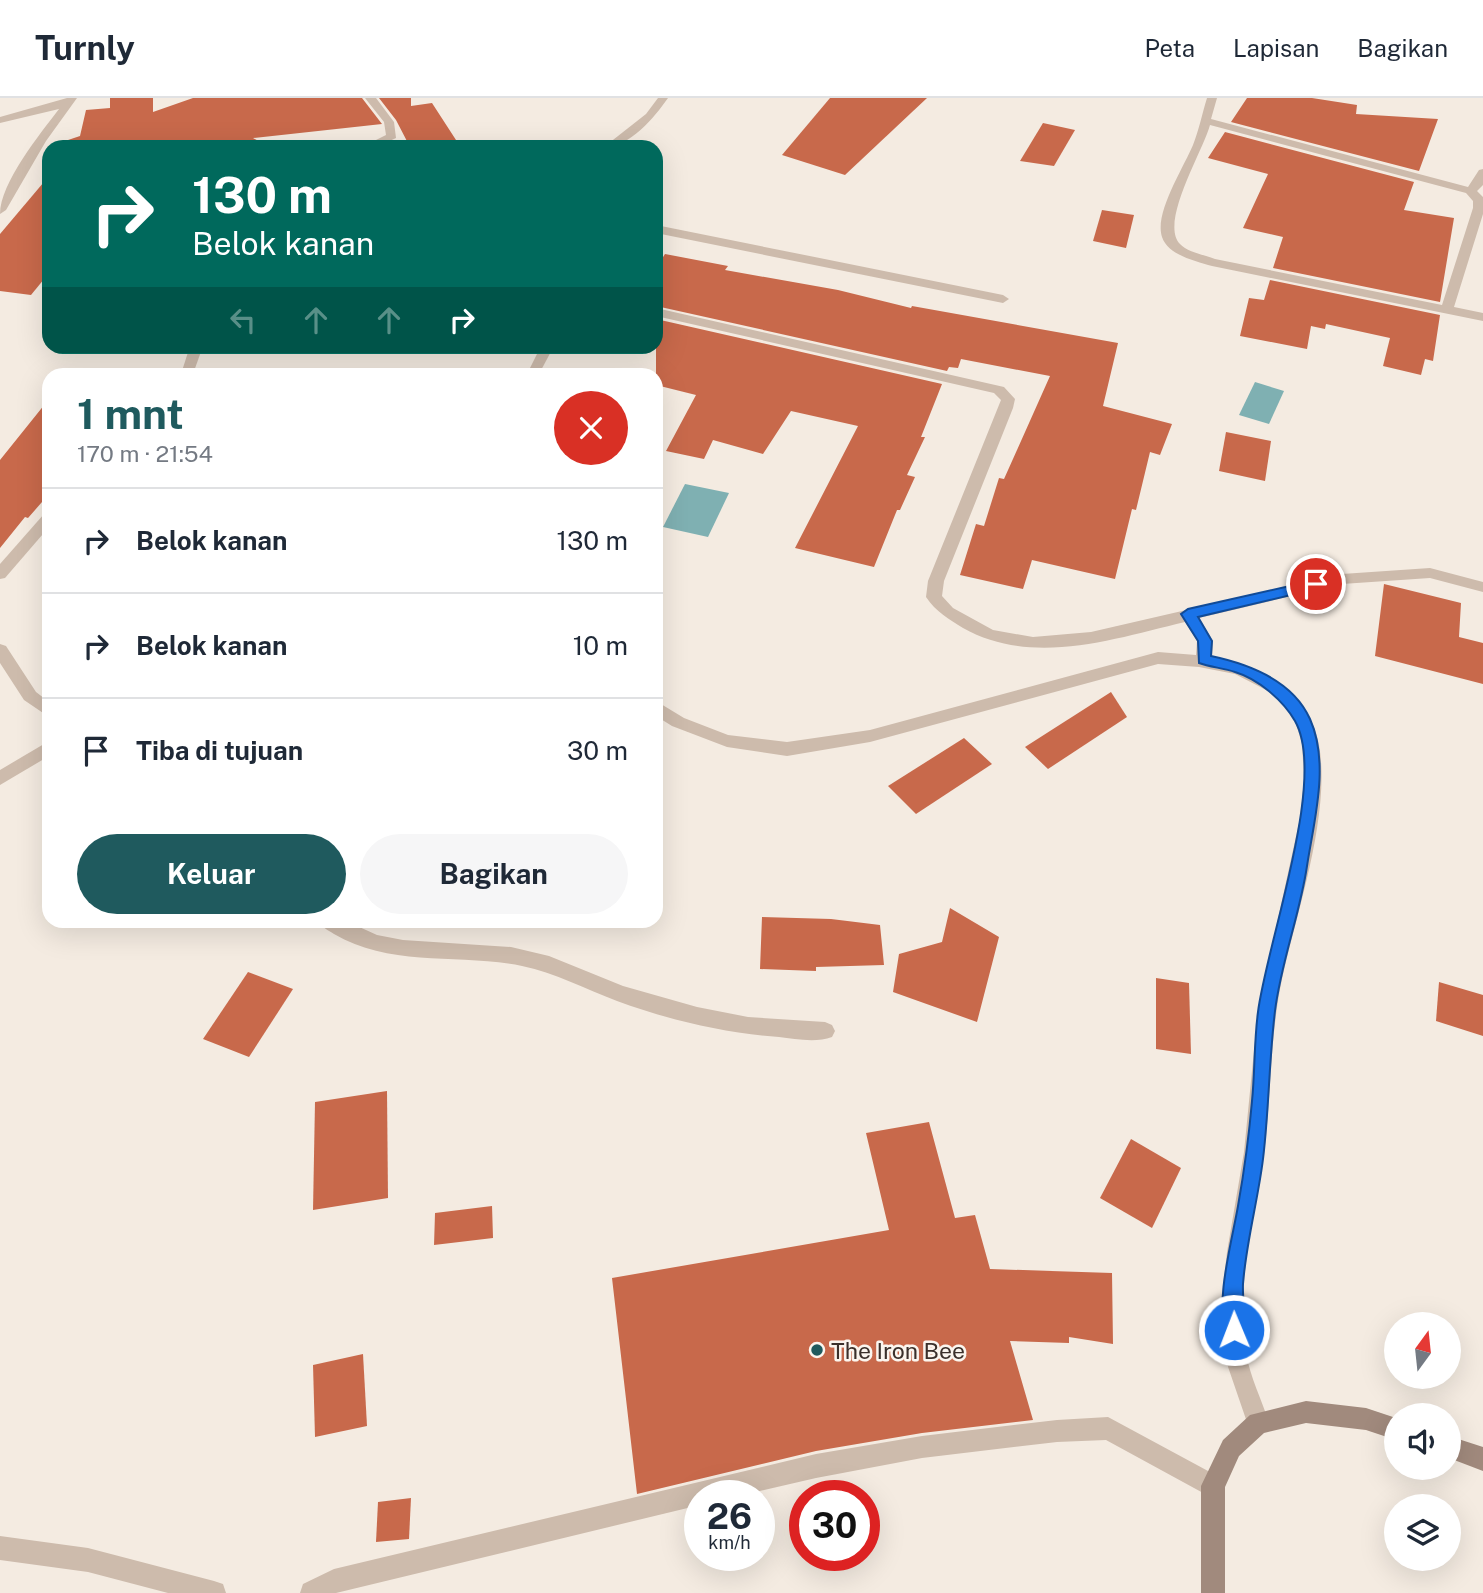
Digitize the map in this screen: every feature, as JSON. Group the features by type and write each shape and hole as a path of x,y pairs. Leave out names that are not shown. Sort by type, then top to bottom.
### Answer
{"main road":[{"path":"1213,1593 1213,1486 1231,1448 1258,1423 1306,1412 1366,1419 1384,1425"},
{"path":"1461,1451 1483,1459"}],"street":[{"path":"370,98 384,113 392,133 385,140"},
{"path":"619,140 650,116 663,98"},
{"path":"1212,98 1199,144 1168,217 1168,237 1177,249 1212,262 1483,317"},
{"path":"0,120 70,101"},
{"path":"0,210 41,140 70,101"},
{"path":"1206,121 1470,191 1479,200 1477,216 1447,308"},
{"path":"1470,191 1478,184 1483,172"},
{"path":"663,230 1003,299"},
{"path":"663,314 999,390 1008,399 1006,408 936,581 934,597 948,612 989,635 1032,643 1091,638 1342,579 1430,573 1483,587"},
{"path":"0,574 42,526"},
{"path":"1188,614 1200,629 1205,641 1204,659"},
{"path":"0,650 30,696 42,705"},
{"path":"663,712 678,722 727,741 787,749 883,733 1158,658 1204,659 1241,668 1280,691 1303,720 1311,753 1310,795 1295,889 1267,1009 1261,1102 1248,1204 1233,1285 1235,1352 1258,1423"},
{"path":"0,778 42,752"},
{"path":"339,928 351,936 395,949 538,961 624,995 700,1018 778,1030 825,1031"},
{"path":"312,1593 334,1581 816,1466 922,1447 1108,1428 1213,1486"},
{"path":"0,1548 101,1563 214,1593"}],"water":[{"path":"1255,382 1284,391 1269,424 1239,415"},
{"path":"685,484 729,493 708,537 663,527"}],"building":[{"path":"110,98 153,98 153,112 193,98 362,98 382,124 253,138 257,140 68,140 80,136 86,110 110,108"},
{"path":"379,98 411,98 411,106 432,103 456,140 406,140 396,120"},
{"path":"830,98 927,98 845,175 782,155"},
{"path":"1247,98 1312,98 1357,105 1356,114 1438,119 1419,171 1231,122"},
{"path":"1043,123 1075,130 1054,166 1020,161"},
{"path":"1225,132 1414,182 1404,210 1454,218 1440,302 1273,268 1283,237 1243,228 1268,174 1208,158"},
{"path":"42,184 42,282 31,295 0,291 0,234"},
{"path":"1102,210 1134,215 1126,248 1093,241"},
{"path":"665,254 728,266 725,270 838,290 911,308 912,306 1118,343 1103,406 1172,424 1160,455 1150,452 1136,510 1132,509 1115,579 1032,560 1023,589 960,575 976,524 984,526 999,478 1004,479 1050,376 961,359 958,368 949,367 947,371 663,308"},
{"path":"1270,280 1440,315 1433,361 1425,359 1421,375 1383,366 1390,338 1326,324 1325,329 1311,326 1307,349 1240,336 1249,298 1264,300"},
{"path":"663,321 942,384 921,437 925,437 907,475 915,477 900,510 897,510 874,567 795,548 858,426 791,411 763,454 713,440 704,459 666,451 696,395 663,387 663,368 656,368 656,354 663,354"},
{"path":"42,408 42,502 28,518 25,517 0,548 0,460"},
{"path":"1226,432 1271,441 1265,481 1219,471"},
{"path":"1384,584 1461,603 1459,637 1483,643 1483,684 1375,656"},
{"path":"1111,692 1127,717 1048,769 1025,747"},
{"path":"964,738 992,764 916,814 888,786"},
{"path":"950,908 999,937 977,1022 893,992 899,954 942,942"},
{"path":"762,917 831,919 880,925 884,965 816,967 816,971 760,969"},
{"path":"248,972 293,989 249,1057 203,1039"},
{"path":"1156,978 1189,983 1191,1054 1156,1049"},
{"path":"1439,982 1483,995 1483,1036 1436,1021"},
{"path":"387,1091 388,1198 313,1210 315,1102"},
{"name":"The Iron Bee","path":"929,1122 955,1218 975,1215 990,1269 1112,1273 1113,1344 1069,1337 1069,1343 1010,1341 1033,1420 922,1433 816,1451 695,1480 684,1480 684,1483 637,1494 612,1278 889,1230 866,1133"},
{"path":"1131,1139 1181,1168 1152,1228 1100,1198"},
{"path":"492,1206 493,1238 434,1245 435,1213"},
{"path":"363,1354 367,1426 315,1437 313,1365"},
{"path":"411,1498 409,1539 376,1542 378,1502"}],"place":[{"name":"The Iron Bee","path":"817,1350"}],"route":[{"path":"1234,1330 1233,1285 1248,1204 1261,1102 1267,1009 1295,889 1310,795 1311,753 1303,720 1280,691 1241,668 1204,659 1205,641 1200,629 1188,614 1316,584"}]}
